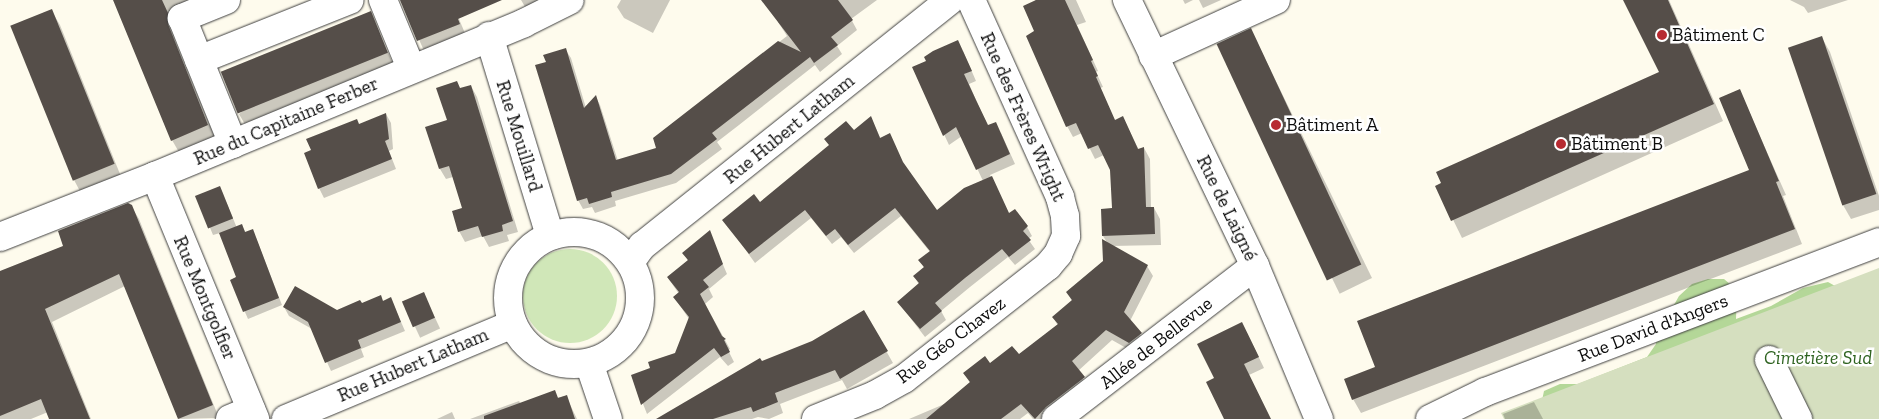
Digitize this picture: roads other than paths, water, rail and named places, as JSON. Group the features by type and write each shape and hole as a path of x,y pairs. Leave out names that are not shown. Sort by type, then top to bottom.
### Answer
{"street":[{"path":"226,0 182,18 233,144"},
{"path":"199,60 350,0"},
{"path":"383,0 411,68"},
{"name":"Rue du Capitaine Ferber","path":"0,237 233,144 531,19 570,0"},
{"name":"Rue Hubert Latham","path":"630,262 642,246 950,0"},
{"name":"Rue des Frères Wright","path":"971,0 1060,197 1065,216 1066,236"},
{"name":"Rue de Laigné","path":"1127,0 1255,266 1320,419"},
{"path":"1153,56 1276,0"},
{"name":"Rue Mouillard","path":"489,36 550,236"},
{"name":"Rue Montgolfier","path":"154,176 245,416"},
{"path":"572,231 595,234 615,245 630,262 639,281 641,302 636,323 625,341 614,350 589,363 574,365 544,357 531,349 513,324 508,307 508,290 512,272 534,244 550,236 572,231"},
{"name":"Rue Géo Chavez","path":"816,419 875,395 904,379 1048,266 1058,254 1066,236"},
{"name":"Rue David d'Angers","path":"1430,419 1485,392 1879,242"},
{"name":"Allée de Bellevue","path":"1056,419 1255,266"},
{"name":"Rue Hubert Latham","path":"286,419 513,324"},
{"path":"1770,360 1798,419"},
{"path":"589,363 608,419"}],"place":[{"name":"Bâtiment C","path":"1662,35"},
{"name":"Bâtiment A","path":"1276,125"},
{"name":"Bâtiment B","path":"1561,144"}],"park label":[{"name":"Cimetière Sud","path":"1818,358"}]}
